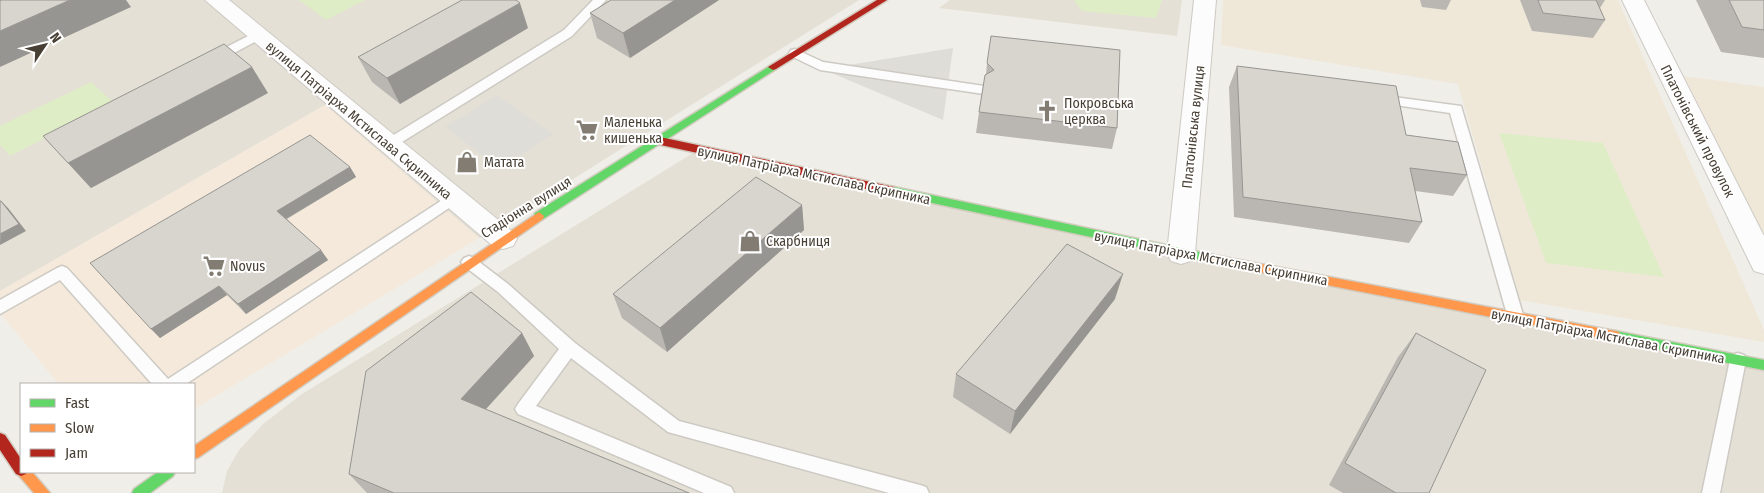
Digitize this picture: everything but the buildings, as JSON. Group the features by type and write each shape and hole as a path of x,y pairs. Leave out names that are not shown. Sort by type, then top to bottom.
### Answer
{"street":[{"name":"вулиця Патріарха Мстислава Скрипника","path":"216,0 503,239"},
{"name":"Стадіонна вулиця","path":"195,452 503,239 660,141 795,53 882,0"},
{"name":"Платонівська вулиця","path":"1181,253 1205,0"},
{"name":"Платонівський провулок","path":"1633,0 1764,263"},
{"name":"вулиця Патріарха Мстислава Скрипника","path":"660,141 1181,253 1764,365"},
{"path":"0,439 20,468"},
{"path":"24,473 43,493"},
{"path":"139,493 167,473"}],"lane":[{"path":"389,144 568,33 600,0"},
{"path":"200,66 258,35"},
{"path":"795,53 820,66 984,90"},
{"path":"1364,97 1456,109 1516,318"},
{"path":"175,383 453,198"},
{"path":"469,262 503,288 569,348 674,427 920,493"},
{"path":"0,308 62,272 161,383"},
{"path":"569,348 524,409 725,493"},
{"path":"1711,493 1738,360"}],"shaded area":[{"path":"0,0 859,0 479,238 325,105 0,291"},
{"path":"950,0 1182,0 1177,36 939,8"},
{"path":"1223,0 1618,0 1764,330 1764,342 1520,300 1458,84 1221,45"},
{"path":"953,48 943,120 834,74 849,65"},
{"path":"1684,76 1764,87 1764,236"},
{"path":"497,95 553,134 500,169 445,127"},
{"path":"325,105 479,238 195,408 195,383 58,383 0,313 0,291"},
{"path":"698,150 1764,369 1764,493 222,493 227,471 239,450 263,424 302,394"}],"green space":[{"path":"299,0 365,0 326,20"},
{"path":"1074,0 1162,0 1156,18 1082,11"},
{"path":"91,82 114,103 10,156 0,145 0,126"},
{"path":"1499,133 1603,143 1664,277 1546,263"}],"traffic: fast":[{"path":"539,216 773,67"},
{"path":"894,191 1213,259"},
{"path":"1615,336 1764,365"},
{"path":"139,493 167,473"}],"traffic: slow":[{"path":"195,452 539,216"},
{"path":"1213,259 1615,336"},
{"path":"24,473 43,493"}],"traffic: jam":[{"path":"773,67 883,0"},
{"path":"660,141 894,191"},
{"path":"0,439 20,469"}],"place":[{"name":"Покровська церква","path":"1047,111"},
{"name":"Маленька кишенька","path":"587,130"},
{"name":"Матата","path":"467,162"},
{"name":"Скарбниця","path":"750,241"},
{"name":"Novus","path":"214,266"}]}
